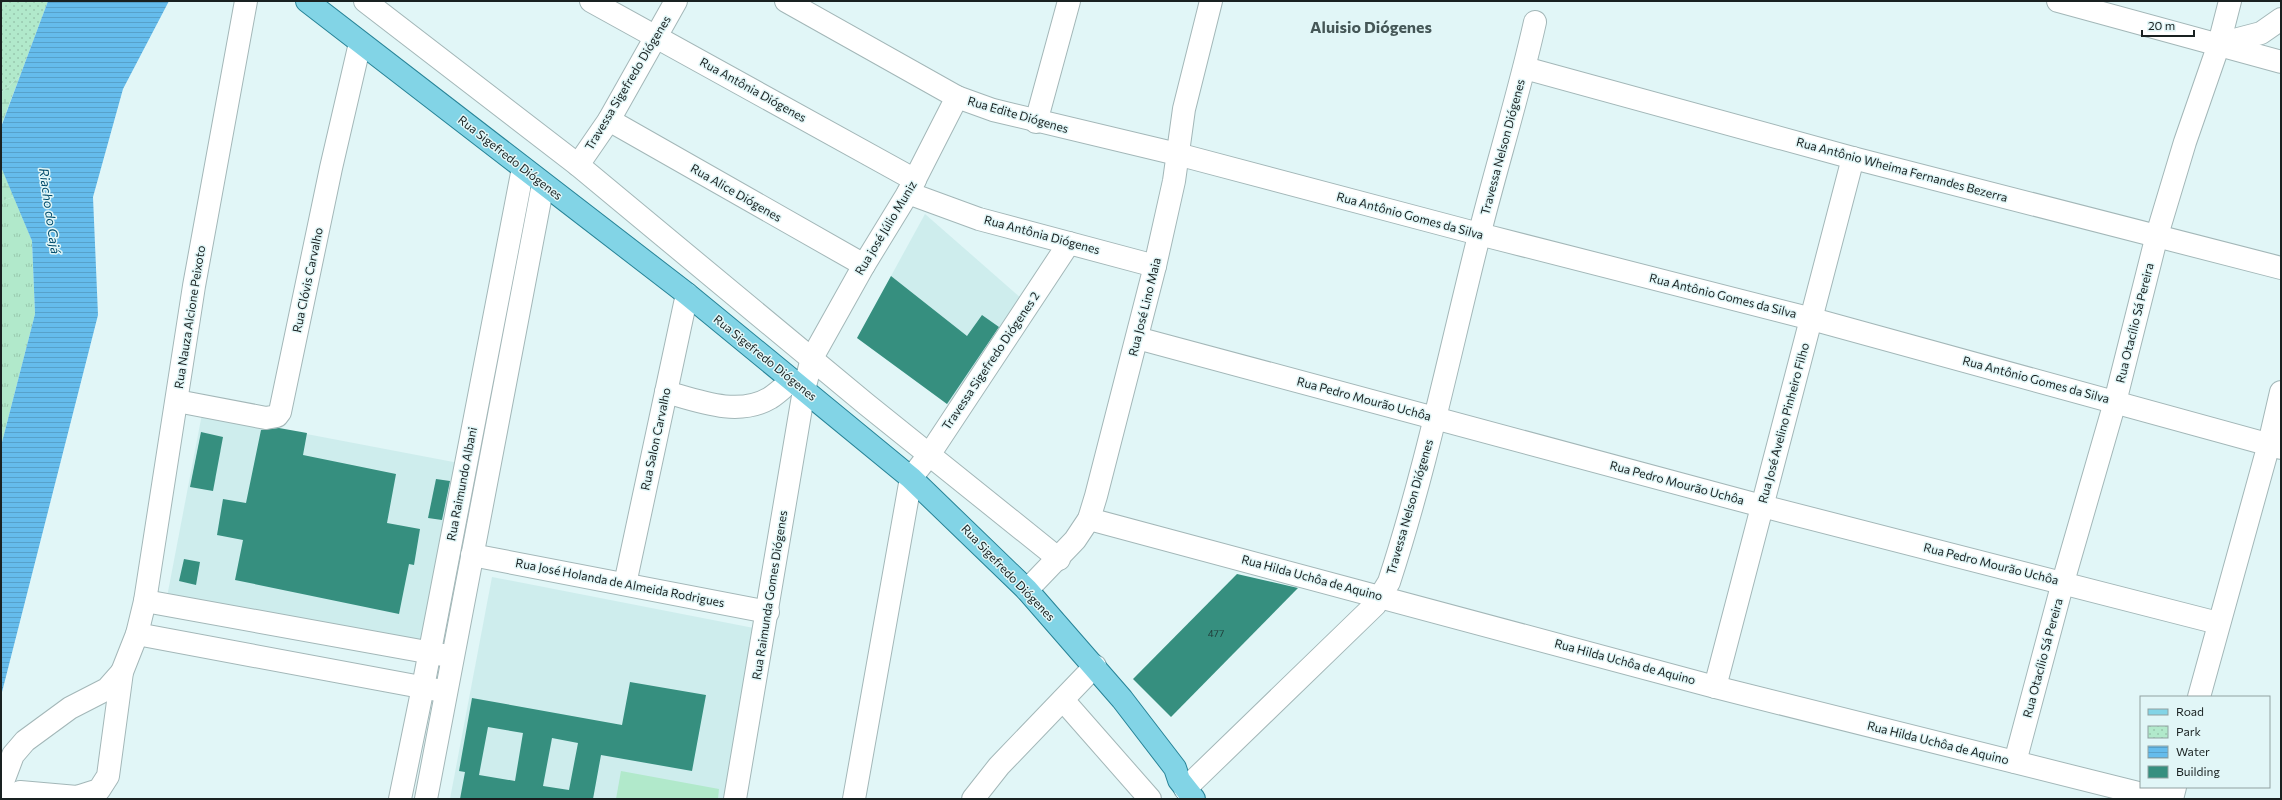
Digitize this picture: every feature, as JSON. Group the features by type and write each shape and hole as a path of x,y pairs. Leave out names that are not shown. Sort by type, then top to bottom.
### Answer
{"main road":[{"name":"Rua Sigefredo Diógenes","path":"306,1 687,294 911,478 1027,590 1095,666 1174,768 1176,776 1191,789 1210,799"}],"street":[{"name":"Rua Nauza Alcione Peixoto","path":"122,672 137,634 145,601 194,286 246,1"},
{"path":"365,1 578,165 929,455 1059,558"},
{"name":"Rua Antônia Diógenes","path":"591,1 656,37 912,186 979,219 1155,266"},
{"name":"Travessa Sigefredo Diógenes","path":"578,165 609,120 676,1"},
{"name":"Rua Edite Diógenes","path":"786,1 957,97 1036,122 1176,154"},
{"name":"Rua José Lino Maia","path":"1027,590 1075,540 1089,519 1155,266 1174,181 1176,154 1184,108 1211,1"},
{"path":"2058,1 2281,62"},
{"name":"Rua Otacílio Sá Pereira","path":"2015,762 2063,582 2115,402 2157,235 2219,44 2230,1"},
{"path":"1036,122 1065,2"},
{"path":"2219,44 2261,33 2281,19"},
{"name":"Travessa Nelson Diógenes","path":"1191,789 1360,620 1381,596 1394,568 1435,418 1479,234 1525,68 1535,22"},
{"name":"Rua Clóvis Carvalho","path":"177,401 266,418 272,418 280,412 331,168 360,43"},
{"name":"Rua Antônio Wheima Fernandes Bezerra","path":"1525,68 1853,158 2281,268"},
{"name":"Rua josé Júlio Muniz","path":"798,385 864,265 912,186 957,97"},
{"name":"Rua Alice Diógenes","path":"609,120 864,265"},
{"name":"Rua Antônio Gomes da Silva","path":"1176,154 1479,234 1812,319 2275,446"},
{"name":"Rua José Avelino Pinheiro Filho","path":"1715,687 1853,158"},
{"name":"Rua Raimundo Albani","path":"400,799 423,687 522,168"},
{"name":"Rua Raimundo Albani","path":"426,799 544,184"},
{"name":"Travessa Sigefredo Diógenes 2","path":"911,478 929,455 1069,243"},
{"path":"504,263 527,271"},
{"name":"Rua Salon Carvalho","path":"625,584 687,294"},
{"name":"Rua Pedro Mourão Uchôa","path":"1137,338 1762,506 2218,623"},
{"path":"666,392 716,406 729,407 764,401 798,385"},
{"name":"Rua Raimunda Gomes Diógenes","path":"736,799 768,612 798,385"},
{"path":"2199,696 2218,623 2275,446 2281,392"},
{"path":"468,449 492,454"},
{"path":"854,799 911,478"},
{"name":"Rua Hilda Uchôa de Aquino","path":"1089,519 1381,596 1715,687 2162,799"},
{"name":"Rua José Holanda de Almeida Rodrigues","path":"472,555 768,612"},
{"path":"145,601 429,652 454,658"},
{"path":"239,652 246,619"},
{"path":"137,634 447,692"},
{"path":"358,675 365,641"},
{"path":"973,799 999,766 1095,666"},
{"path":"1,787 13,755 25,741 70,708 107,689 122,672"},
{"path":"5,799 20,792 77,796 99,790 108,776 122,672"},
{"path":"1063,700 1150,799"},
{"path":"2172,799 2175,788"}],"shaded area":[{"path":"925,214 1021,298 955,410 857,338"},
{"path":"202,414 464,464 427,638 416,645 167,597"},
{"path":"492,577 764,630 732,799 450,799"}],"green space":[{"path":"1,1 48,1 20,76 1,93"},
{"path":"20,76 1,126 1,93"},
{"path":"1,167 14,197 1,201"},
{"path":"14,197 32,241 35,314 1,446 1,201"},
{"path":"621,771 719,789 718,799 616,799"}],"water":[{"name":"Riacho do Cajá","path":"48,1 169,1 123,89 93,197 98,315 1,696 1,446 35,314 32,241 1,167 1,127"}],"building":[{"path":"891,276 967,336 982,315 999,327 947,404 857,338"},
{"path":"279,428 307,433 303,455 396,474 387,523 420,529 414,565 409,564 399,614 235,580 243,540 217,535 223,499 246,503 261,430"},
{"path":"201,432 223,437 213,491 190,487"},
{"path":"436,479 450,481 442,520 428,518"},
{"path":"184,559 200,562 196,585 179,581"},
{"path":"1237,574 1298,588 1171,717 1133,679"},
{"path":"630,682 706,695 692,771 601,755 593,799 460,799 465,772 459,771 472,698 622,725","holes":["488,727 523,733 515,781 479,775","552,738 578,743 569,790 543,786"]}],"district":[{"name":"Aluisio Diógenes","path":"1371,27"}]}
